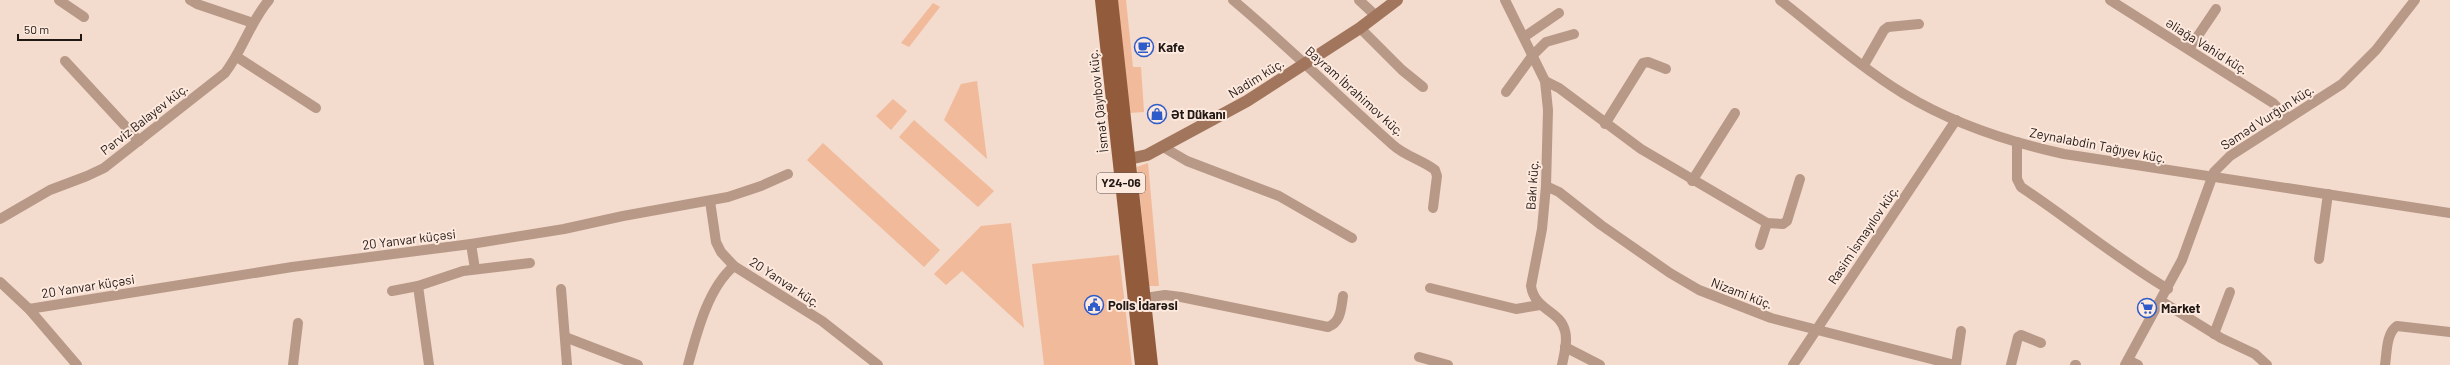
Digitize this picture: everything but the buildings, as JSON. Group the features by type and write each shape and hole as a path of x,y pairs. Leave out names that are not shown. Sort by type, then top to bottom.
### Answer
{"main road":[{"name":"İsmət Qayıbov küç.","path":"1101,0 1145,298 1152,365"},
{"name":"İsmət Qayıbov küç.","path":"1112,0 1141,365"},
{"name":"Nadim küç.","path":"1124,161 1163,146 1246,101 1360,28 1397,0"}],"street":[{"path":"59,0 84,17"},
{"path":"190,0 197,4 253,23"},
{"name":"Pərviz Balayev küç.","path":"0,219 50,190 88,176 104,168 225,73 237,57 253,23 269,0"},
{"name":"Bayram İbrahimov küç.","path":"1233,0 1276,36 1304,65 1394,146 1435,170 1437,176 1433,208"},
{"path":"1359,0 1376,16"},
{"name":"Bakı küç.","path":"1505,0 1545,81 1548,110 1546,186 1542,229 1531,286 1532,295 1540,305 1563,323 1566,333 1562,365"},
{"name":"Zeynalabdin Tağıyev küç.","path":"1780,0 1864,66 1905,94 1956,120 2018,142 2064,154 2212,178 2450,213"},
{"name":"Əliağa Vahid küç.","path":"2110,0 2273,103 2288,118"},
{"name":"Səməd Vurğun küç.","path":"2127,362 2168,289 2182,260 2212,178 2222,163 2230,156 2342,84 2376,50 2415,0"},
{"path":"2189,50 2216,9"},
{"path":"1524,37 1558,13"},
{"path":"1864,66 1884,30 1888,27 1919,24"},
{"path":"1360,28 1402,70 1423,87"},
{"path":"1506,92 1533,55 1546,42 1574,34"},
{"path":"237,57 316,108"},
{"path":"65,61 138,141"},
{"path":"1605,124 1643,63 1648,62 1666,69"},
{"path":"1545,81 1559,88 1605,124 1641,149 1767,223 1783,224 1787,221 1800,179"},
{"path":"1692,180 1735,113"},
{"name":"Rasim İsmayılov küç.","path":"1793,365 1956,120"},
{"path":"2018,142 2017,179 2021,186 2072,221 2134,269 2168,289"},
{"path":"1163,146 1187,160 1279,196 1352,238"},
{"name":"20 Yanvar küçəsi","path":"29,309 292,267 471,244 564,229 623,216 710,201 761,186 788,174"},
{"name":"Nizami küç.","path":"1546,186 1559,192 1601,225 1670,273 1699,290 1771,318 1817,328 1955,365"},
{"path":"2319,259 2328,194"},
{"name":"20 Yanvar küç.","path":"710,201 716,242 721,252 734,266 822,321 878,365"},
{"path":"1760,245 1767,223"},
{"path":"471,244 475,269"},
{"path":"392,291 418,286 475,269 530,263"},
{"path":"688,365 705,314 720,280 734,266"},
{"path":"0,282 29,309 77,365"},
{"path":"418,286 429,365"},
{"path":"1430,288 1516,309 1540,305"},
{"path":"562,289 567,365"},
{"path":"2214,334 2230,292"},
{"path":"1145,298 1166,295 1181,297 1328,327 1334,325 1339,319 1343,296"},
{"path":"2161,301 2214,334 2255,354 2267,365"},
{"path":"293,365 298,323"},
{"path":"2385,365 2389,338 2393,329 2397,326 2450,332"},
{"path":"1955,365 1961,331"},
{"path":"2011,365 2018,337 2021,335 2041,343"},
{"path":"565,337 638,365"},
{"path":"1565,347 1600,365"},
{"path":"1419,357 1448,365"},
{"path":"2127,362 2138,365"}],"shaded area":[{"path":"1117,0 1126,0 1133,67 1141,67 1144,112 1129,113"},
{"path":"933,3 940,7 909,47 901,43"},
{"path":"977,81 987,159 944,120 961,84"},
{"path":"893,99 907,111 891,130 876,116"},
{"path":"914,120 994,191 978,207 899,137"},
{"path":"823,143 940,250 924,267 807,160"},
{"path":"1148,163 1159,286 1149,286 1137,167"},
{"path":"1011,223 1024,328 962,271 946,285 934,274 981,226"},
{"path":"1119,255 1132,365 1044,365 1032,264"}],"place":[{"name":"Kafe","path":"1144,47"},
{"name":"Ət Dükanı","path":"1157,114"},
{"name":"Polis İdarəsi","path":"1094,305"},
{"name":"Market","path":"2147,308"}]}
